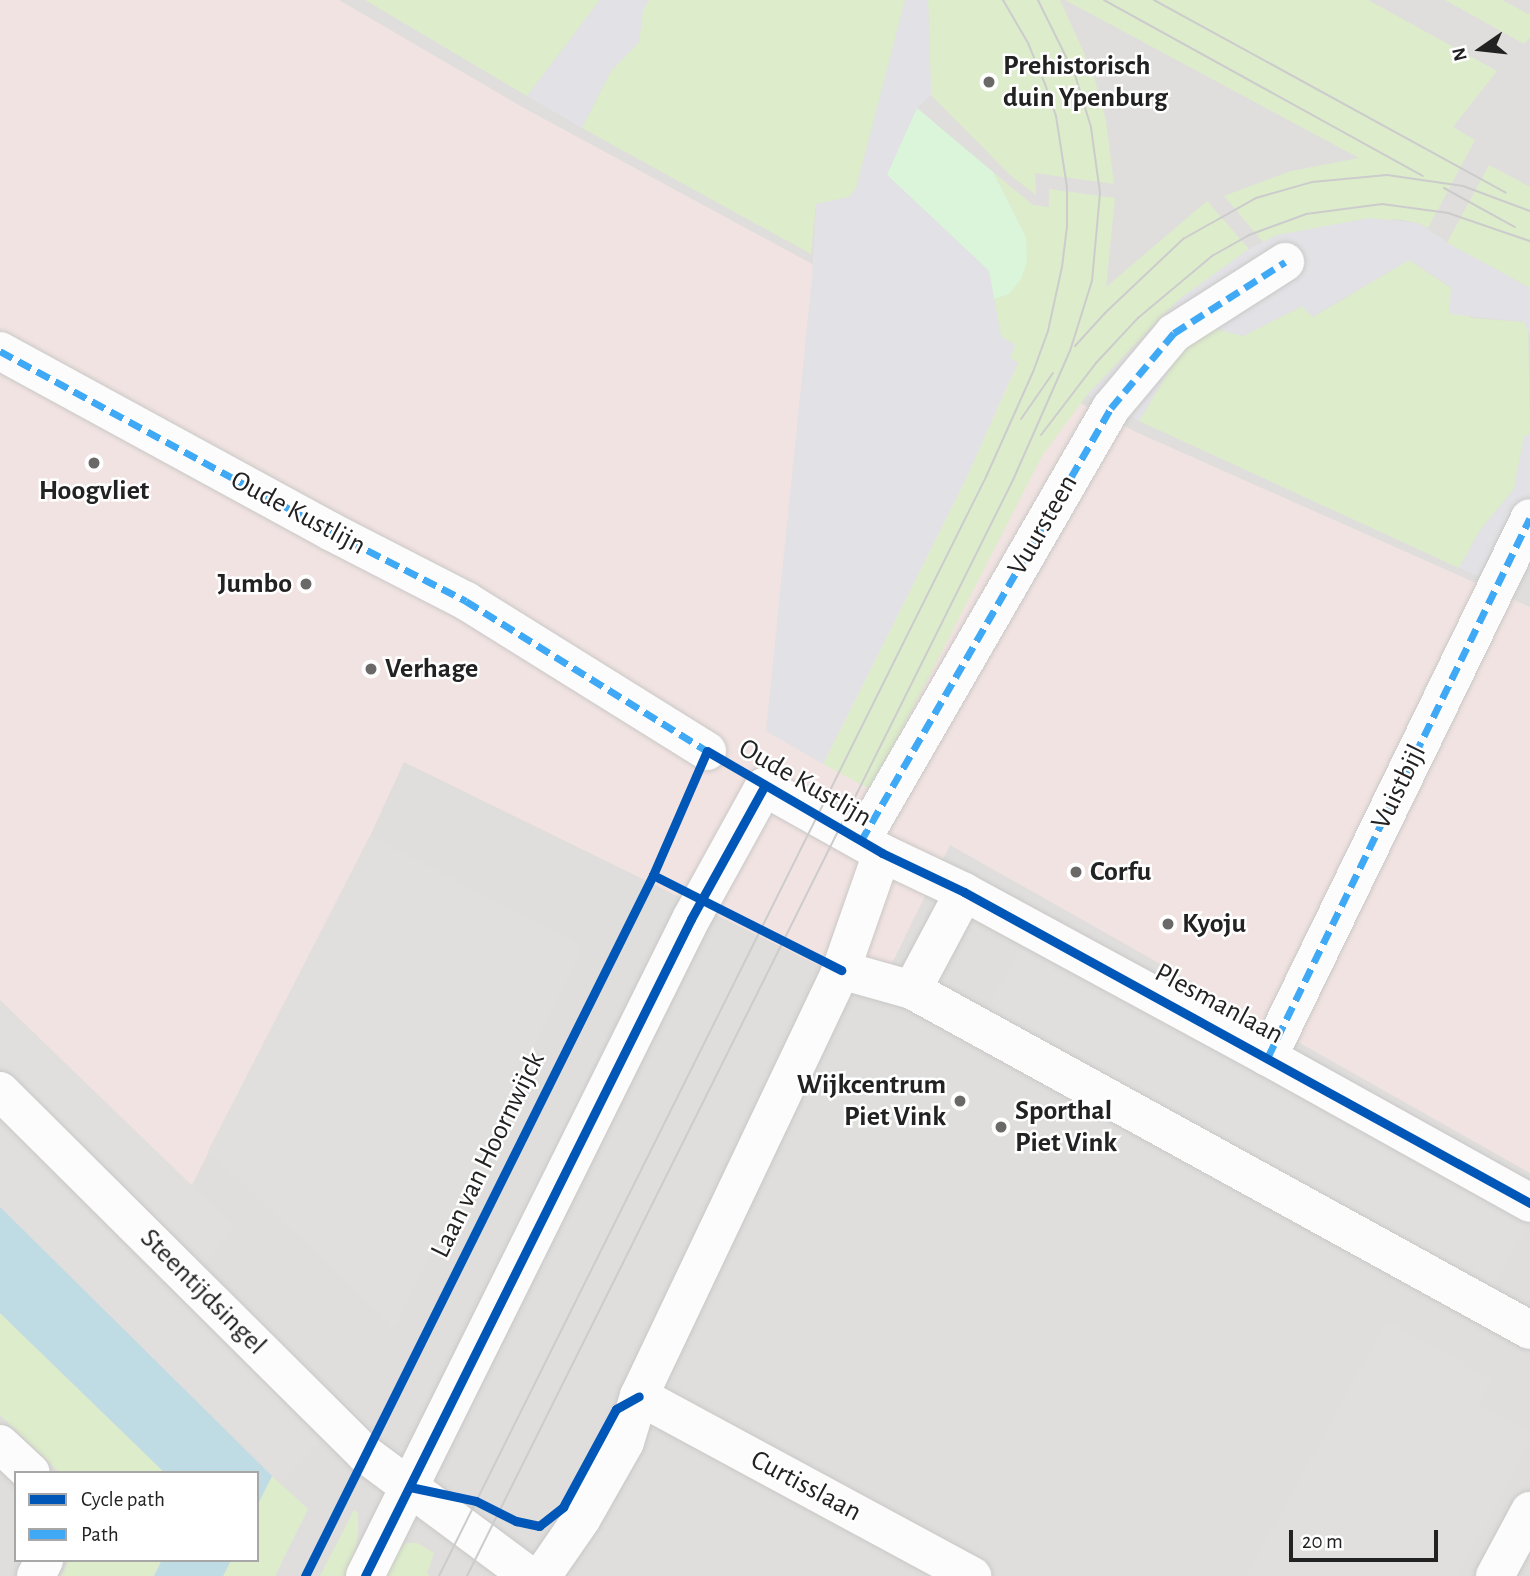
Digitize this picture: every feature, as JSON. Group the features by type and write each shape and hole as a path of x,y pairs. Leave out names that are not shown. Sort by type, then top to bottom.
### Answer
{"street":[{"name":"Vuursteen","path":"871,847 1111,408 1174,332 1285,262"},
{"name":"Oude Kustlijn","path":"0,351 330,531 466,601 707,751"},
{"name":"Vuistbijl","path":"1268,1057 1530,518"},
{"name":"Oude Kustlijn","path":"410,1487 700,901 764,787 871,847"},
{"name":"Plesmanlaan","path":"871,847 964,892 1530,1203"},
{"path":"542,1576 582,1518 625,1441 639,1396 841,970 871,847"},
{"path":"912,990 964,892"},
{"path":"841,970 912,990 1530,1330"},
{"name":"Steentijdsingel","path":"0,1091 365,1454 529,1576"},
{"name":"Curtisslaan","path":"639,1396 972,1576"},
{"path":"0,1444 29,1471"},
{"path":"365,1576 410,1487"},
{"path":"1495,1576 1530,1511"}],"shaded area":[{"path":"0,0 1530,0 1530,1576 0,1576"},
{"path":"0,0 339,0 524,108 814,265 1136,432 1530,607 1530,1173 950,845 877,994 404,762 370,836 191,1187 0,1000"},
{"path":"600,0 649,0 643,10 639,42 611,71 582,128 527,96"},
{"path":"905,0 928,0 931,95 917,108 887,175 989,271 1001,336 1015,345 1010,358 1018,362 965,481 823,764 766,731 812,278 816,204 849,197 856,189"},
{"path":"1369,218 1418,223 1448,243 1530,288 1530,336 1524,322 1449,314 1451,287 1409,260 1312,317 1302,306 1243,336 1209,327 1186,342 1139,421 1087,395 1181,298 1249,249 1277,235"},
{"path":"1530,434 1530,559 1517,593 1459,568 1480,530 1514,489 1524,436"},
{"path":"370,836 583,946 395,1328 208,1151"},
{"path":"1025,940 1530,1220 1493,1288 987,1008"},
{"path":"0,1000 235,1227 205,1263 0,1063"},
{"path":"603,1036 616,1042 453,1392 440,1386"},
{"path":"0,1125 322,1440 281,1483 0,1207"},
{"path":"1387,1321 1491,1379 1478,1403 1530,1431 1530,1443 1457,1576 1246,1576"}],"green space":[{"path":"365,0 600,0 527,96"},
{"path":"649,0 905,0 856,189 849,197 816,204 811,254 582,128 611,71 639,42 643,10"},
{"path":"928,0 1060,0 1093,73 1106,121 1114,184 1035,173 1036,195 1010,175 931,95"},
{"path":"1065,0 1368,0 1497,71 1453,127 1475,140 1428,228 1397,219 1277,235 1264,243 1224,196 1291,171 1359,158"},
{"path":"1445,0 1502,0 1530,15 1530,37 1524,44"},
{"path":"917,108 993,172 1026,237 1027,262 1021,279 1009,294 994,299 989,271 886,174"},
{"path":"1489,165 1530,187 1530,288 1447,243"},
{"path":"993,172 1033,205 1049,207 1049,189 1115,198 1106,287 1207,201 1249,249 1181,298 1160,318 1087,395 1042,456 871,790 823,764 965,481 1018,363 1010,359 1001,336 994,299 1009,294 1026,237"},
{"path":"1409,260 1451,288 1471,318 1524,322 1528,326 1530,434 1524,437 1514,489 1480,530 1459,568 1139,421 1186,342 1209,327 1243,336 1303,306 1313,317"},
{"path":"0,1313 163,1471 58,1471 0,1415"},
{"path":"272,1476 308,1509 275,1576 223,1576 230,1562 259,1562 259,1502"},
{"path":"354,1510 358,1513 358,1535 350,1576 320,1576"},
{"path":"417,1543 434,1553 427,1574 430,1576 378,1576 397,1547"},
{"path":"68,1562 161,1562 154,1576 61,1576"}],"water":[{"path":"0,1207 272,1476 259,1502 259,1471 163,1471 0,1313"},
{"path":"161,1562 230,1562 223,1576 154,1576"}],"tram line":[{"path":"439,1576 986,477 1033,372 1048,331 1062,267 1067,228 1067,187 1056,116 1028,43 1003,0"},
{"path":"467,1576 1013,480 1070,351 1092,281 1100,193 1091,127 1075,75 1038,0"},
{"path":"1104,0 1423,176"},
{"path":"1154,0 1506,193"},
{"path":"1075,346 1105,313 1183,239 1256,198 1312,182 1387,175 1463,186 1530,211"},
{"path":"1444,188 1515,227"},
{"path":"1041,435 1096,363 1138,318 1212,256 1249,235 1306,214 1382,204 1448,213 1530,241"},
{"path":"1021,419 1053,373"}],"marked path":[{"path":"861,841 1111,408 1174,333 1285,262"},
{"path":"0,351 330,531 466,601 707,751"},
{"path":"1268,1057 1530,518"}],"cycle path":[{"name":"Laan van Hoornwijck","path":"305,1576 653,875 707,751 882,853 964,892 1530,1203"},
{"path":"365,1576 691,919 764,787"},
{"path":"653,875 841,970"},
{"path":"410,1487 476,1501 516,1521 539,1526 563,1507 616,1409 639,1396"}],"place":[{"name":"Prehistorisch duin Ypenburg","path":"989,82"},
{"name":"Hoogvliet","path":"94,463"},
{"name":"Jumbo","path":"306,584"},
{"name":"Verhage","path":"371,669"},
{"name":"Corfu","path":"1076,872"},
{"name":"Kyoju","path":"1168,924"},
{"name":"Wijkcentrum Piet Vink","path":"960,1101"},
{"name":"Sporthal Piet Vink","path":"1001,1127"}]}
